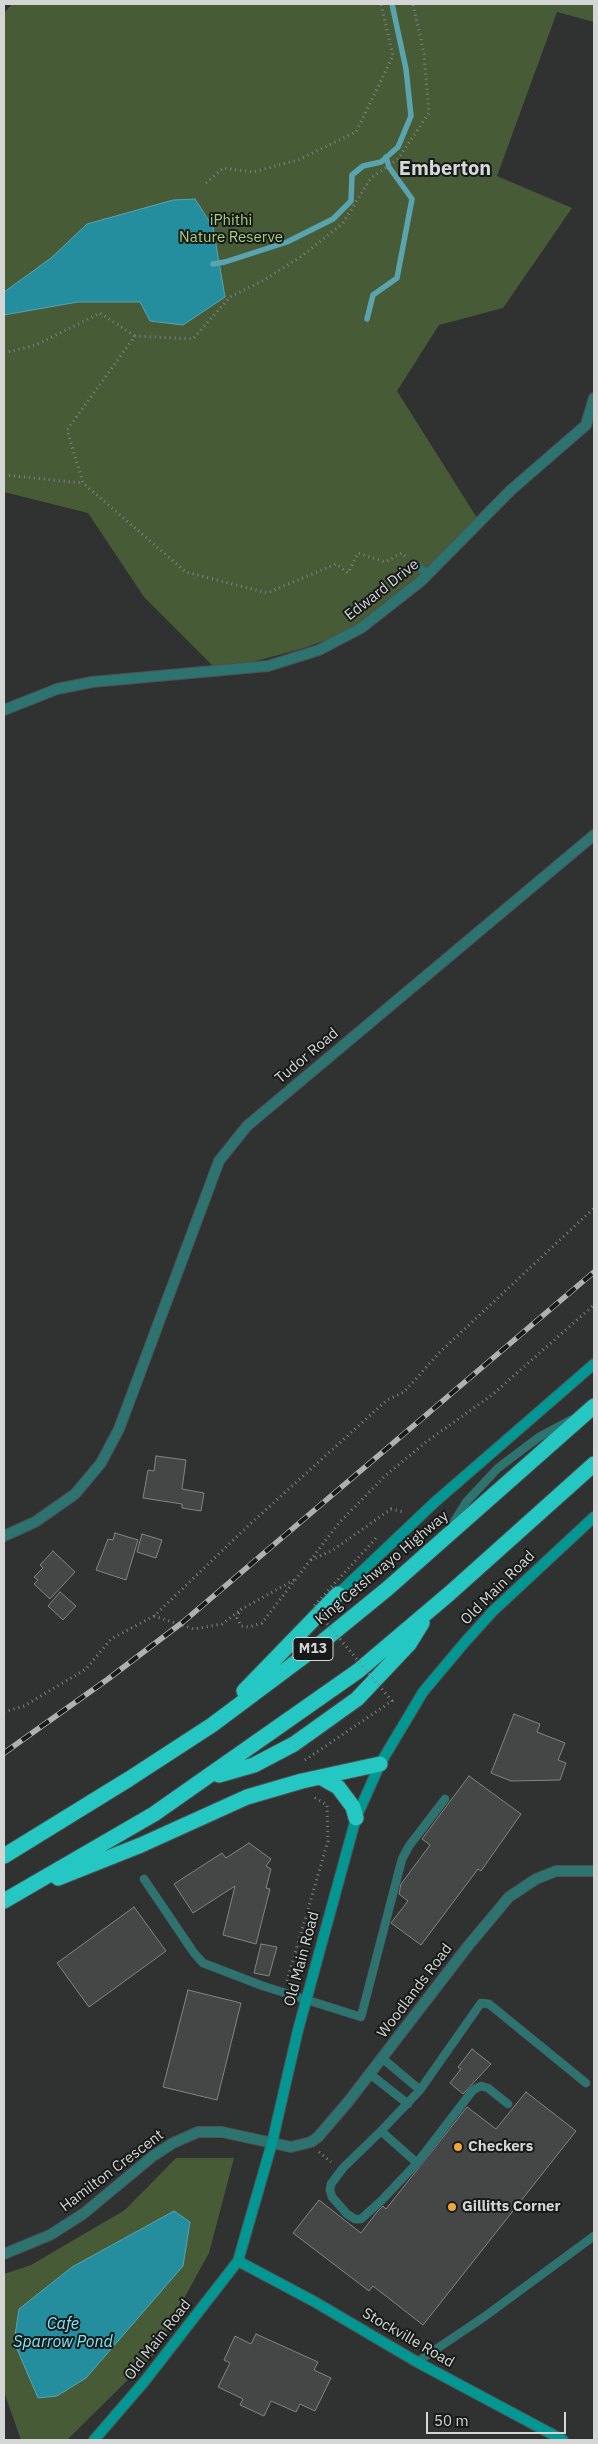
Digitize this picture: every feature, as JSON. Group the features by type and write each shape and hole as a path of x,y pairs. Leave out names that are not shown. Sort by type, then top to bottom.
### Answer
{"highway":[{"name":"King Cetshwayo Highway","path":"4,1856 129,1779 212,1724 311,1651 444,1540 592,1408"},
{"path":"6,1900 154,1814 358,1671 429,1611 594,1464"},
{"path":"212,1724 338,1594"},
{"path":"206,1778 254,1765 294,1744 334,1716 357,1698 386,1669 408,1644 429,1611"},
{"path":"6,1900 141,1844 247,1797 292,1784 380,1764"},
{"path":"322,1778 338,1786 356,1818"}],"street":[{"name":"Edward Drive","path":"4,710 57,689 92,682 268,666 319,650 361,628 428,574 505,496 590,424 594,398"},
{"name":"Tudor Road","path":"4,1536 35,1522 75,1494 101,1463 119,1430 219,1161 247,1126 594,835"},
{"path":"338,1594 435,1502 594,1364"},
{"name":"Old Main Road","path":"94,2440 144,2382 238,2260 272,2143 307,2000 356,1818 380,1764 424,1692 465,1642 493,1611 594,1517"},
{"name":"Woodlands Road","path":"311,2142 327,2128 468,1946 509,1897 536,1879 556,1871 594,1871"},
{"name":"Hamilton Crescent","path":"4,2254 50,2235 83,2214 153,2156 173,2143 198,2132 222,2132 272,2143"},
{"path":"272,2143 296,2147 311,2142"},
{"name":"Stockville Road","path":"238,2260 315,2302 417,2362 563,2440"}],"lane":[{"path":"414,564 428,574"},
{"path":"144,1879 194,1953 203,1963 283,1993 361,2017 402,1859 408,1846 446,1799"},
{"path":"508,2104 488,2088 480,2086 473,2090 417,2163 381,2202 361,2219 347,2214 332,2197 331,2184 343,2168 420,2090 481,2003 489,2004 586,2083"},
{"path":"382,2058 420,2090"},
{"path":"370,2074 408,2104"},
{"path":"381,2131 417,2163"},
{"path":"417,2362 484,2317 594,2236"}],"path":[{"path":"206,182 223,168 253,172 298,160 356,132 393,56 382,4"},
{"path":"4,353 36,345 100,313 135,336 192,339 230,297 264,280 302,256 343,223 371,178 398,159 429,113 424,54 413,4"},
{"path":"135,336 67,430 83,483 186,572 266,593 336,564 348,573 358,553 385,562 402,553 414,564"},
{"path":"4,475 83,483"},
{"path":"4,1712 24,1706 86,1669 111,1639 154,1616 248,1526 387,1400 404,1392 439,1353 594,1208"},
{"path":"240,1610 237,1618 241,1626 249,1627 262,1623 339,1523 385,1476 426,1442 492,1395 594,1305"},
{"path":"309,1562 334,1550 392,1509 404,1512 398,1518"},
{"path":"283,1993 328,1841 326,1805 292,1784 296,1767 392,1701 313,1607 384,1530"},
{"path":"154,1616 194,1629 222,1624 240,1610 294,1580"},
{"path":"311,2142 325,2159 343,2168"}],"green space":[{"name":"iPhithi Nature Reserve","path":"12,4 594,4 594,22 557,12 497,176 572,208 503,308 439,325 397,391 479,521 421,581 361,628 301,649 218,671 144,597 88,513 4,492 4,13"},
{"path":"176,2158 234,2158 209,2253 153,2355 67,2440 21,2440 4,2392 4,2274 31,2265 125,2210"}],"water":[{"path":"195,199 213,227 225,297 183,325 150,321 140,302 78,302 4,315 4,292 51,258 87,224 173,200"},
{"name":"Cafe Sparrow Pond","path":"174,2211 190,2222 183,2266 86,2378 57,2396 38,2398 14,2342 19,2309 72,2267"}],"building":[{"path":"156,1456 186,1460 182,1489 204,1493 201,1511 182,1508 182,1504 143,1498 148,1470 154,1471"},
{"path":"115,1533 138,1540 126,1580 96,1570 108,1539 113,1540"},
{"path":"142,1534 162,1540 156,1558 137,1552"},
{"path":"53,1551 75,1572 50,1599 34,1584 38,1580 34,1577 43,1568 40,1565"},
{"path":"60,1592 76,1606 63,1620 48,1606"},
{"path":"514,1714 540,1724 537,1732 565,1743 558,1760 566,1763 560,1780 511,1781 491,1773"},
{"path":"469,1776 521,1814 481,1871 478,1869 421,1945 391,1923 408,1901 399,1894 401,1884 430,1845 422,1839"},
{"path":"249,1843 271,1859 266,1866 271,1869 266,1888 270,1889 256,1944 223,1935 235,1886 193,1913 174,1884 222,1853 226,1858"},
{"path":"134,1907 166,1951 89,2007 57,1963"},
{"path":"261,1944 277,1947 269,1976 254,1973"},
{"path":"188,1990 241,2003 217,2100 163,2087"},
{"path":"472,2049 491,2064 463,2094 450,2083 461,2069 458,2067"},
{"name":"Gillitts Corner","path":"526,2092 576,2131 423,2325 373,2286 369,2291 293,2233 319,2200 361,2233 383,2206 386,2209 467,2107 496,2129"},
{"path":"256,2334 318,2362 314,2370 331,2378 315,2411 300,2404 296,2412 271,2401 264,2416 240,2405 243,2399 218,2387 230,2363 224,2360 235,2336 251,2344"}],"waterway":[{"path":"213,264 225,262 287,242 333,219 351,201 352,175 363,166 381,162 398,147 411,116 406,69 392,4"},
{"path":"367,319 373,295 397,278 412,199 389,167 386,157"}],"railway":[{"path":"4,1753 108,1679 183,1622 594,1272"}],"place":[{"name":"Checkers","path":"458,2147"},
{"name":"Gillitts Corner","path":"452,2207"}],"district":[{"name":"Emberton","path":"445,169"}]}
